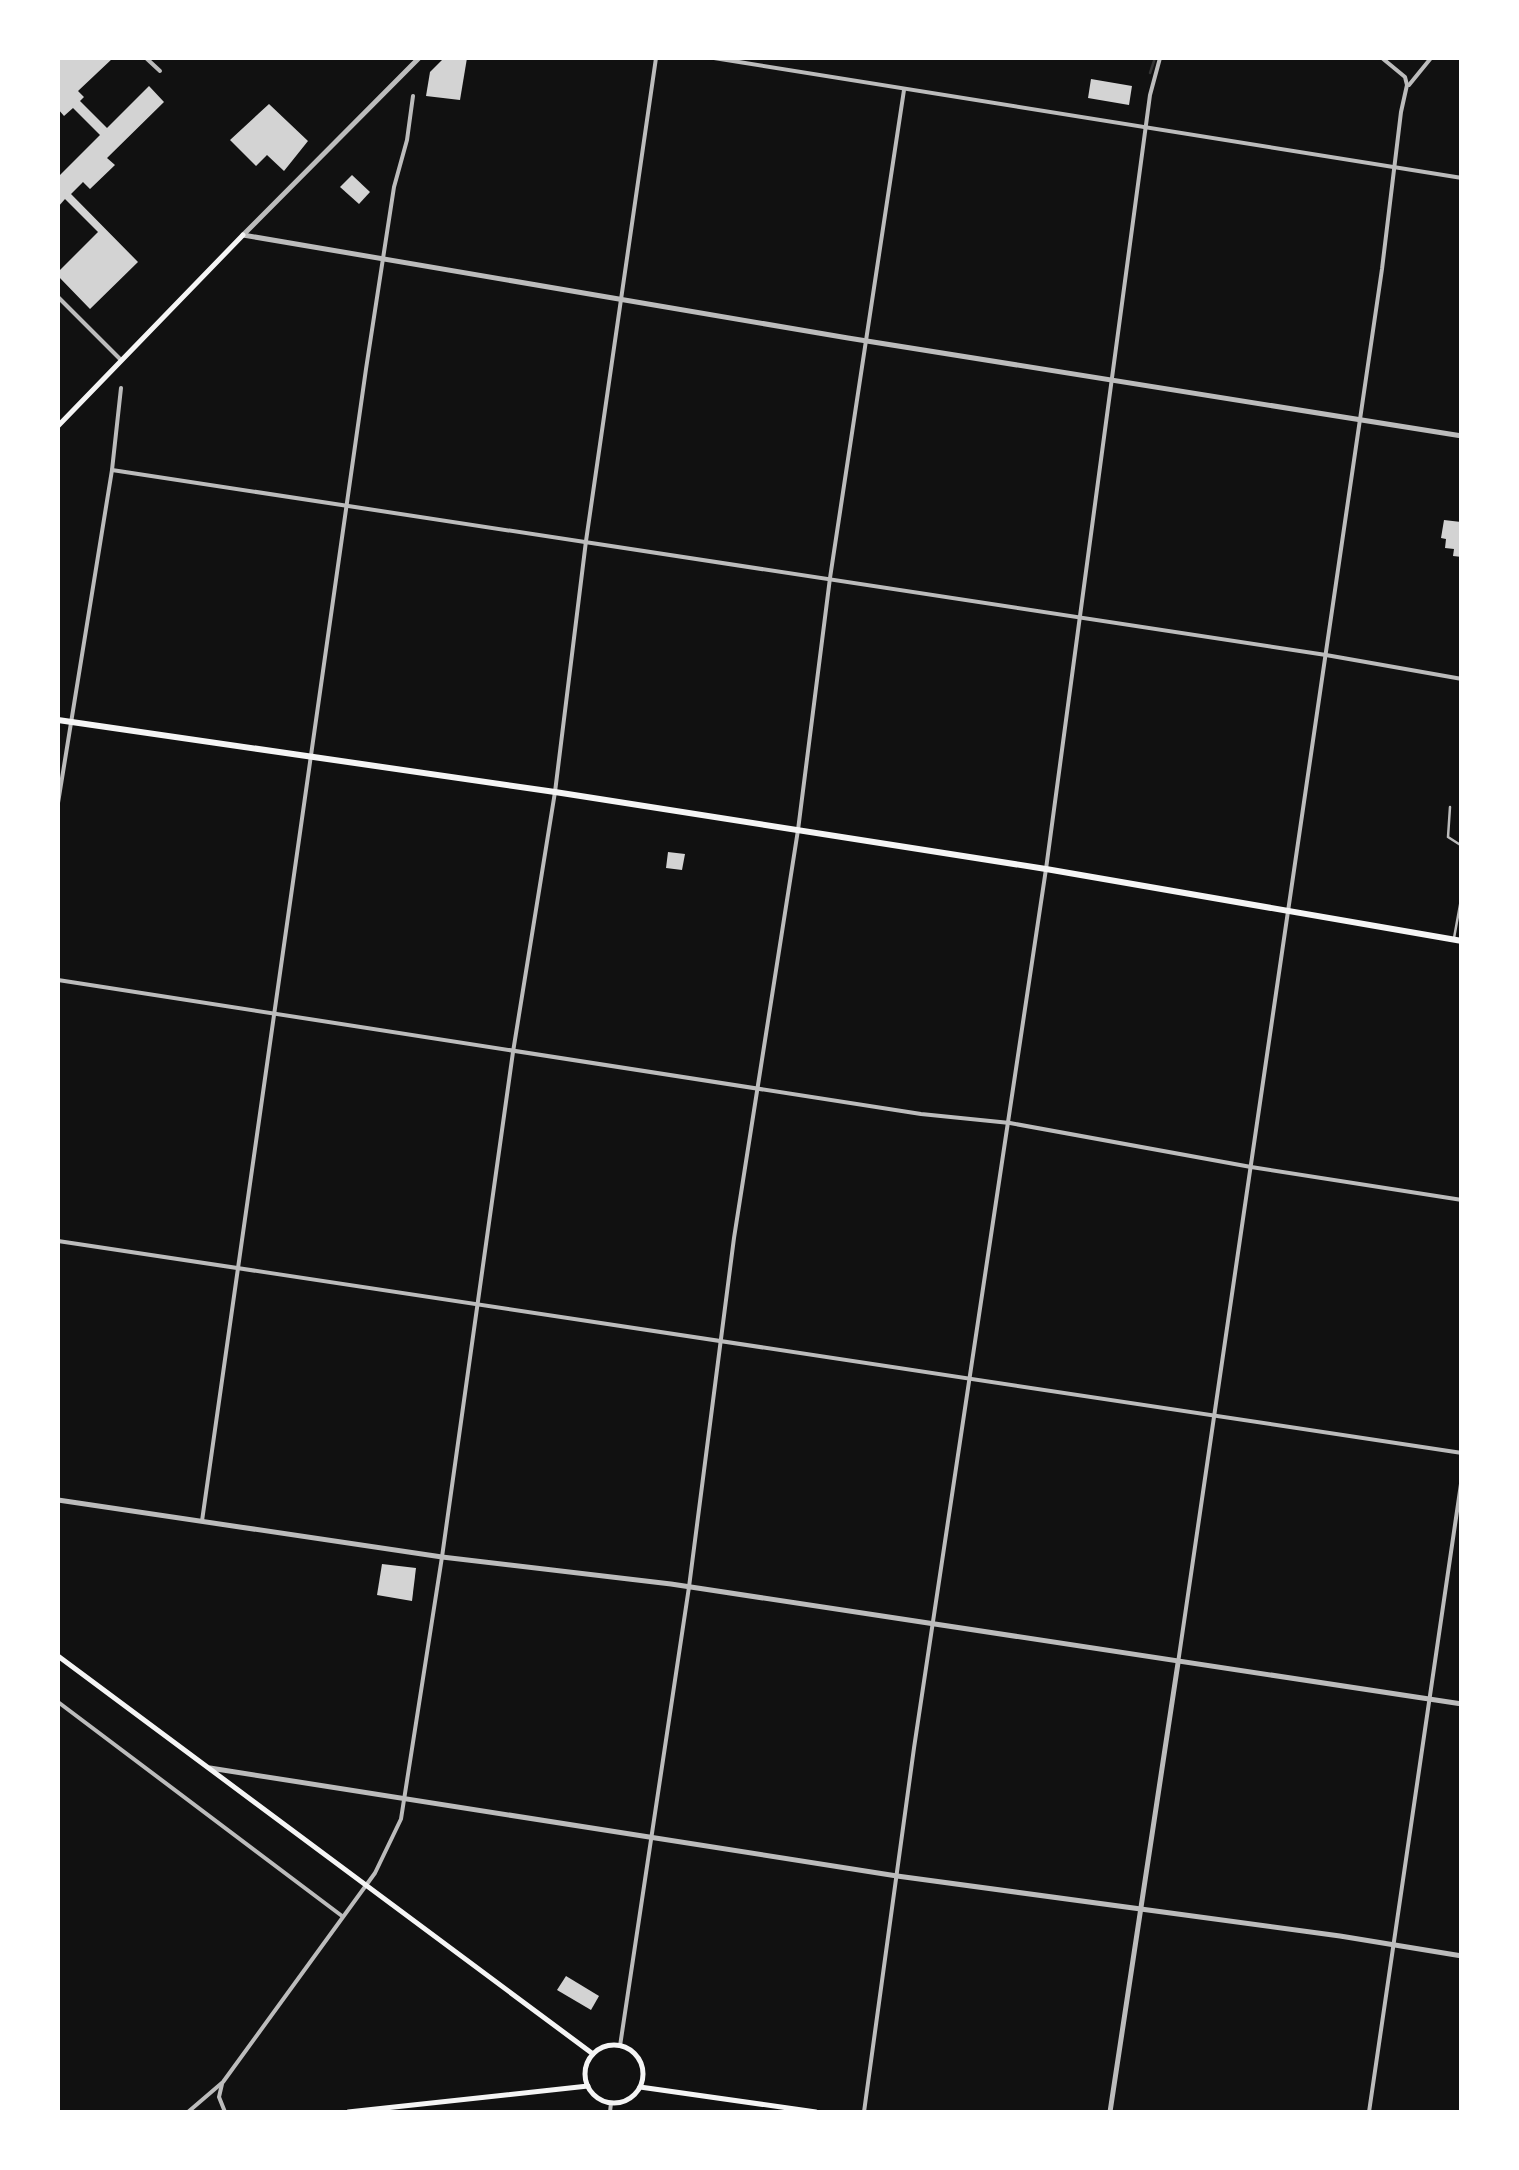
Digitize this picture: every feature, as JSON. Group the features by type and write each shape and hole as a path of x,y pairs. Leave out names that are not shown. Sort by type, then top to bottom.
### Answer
{"main road":[{"path":"58,426 243,235"},
{"path":"58,720 798,830 1458,940"},
{"path":"58,1656 593,2054"},
{"path":"620,2046 641,2062 643,2077 630,2099 611,2103 598,2098 588,2086 586,2069 593,2054 603,2047 620,2046"},
{"path":"348,2112 588,2086"},
{"path":"640,2087 816,2112"}],"street":[{"path":"146,58 160,71"},
{"path":"243,235 419,58"},
{"path":"188,2112 223,2082 376,1873 389,1850 405,1800 513,1052 555,792 586,540 656,58"},
{"path":"714,58 1462,178"},
{"path":"864,2112 1010,1123 1146,130 1160,58"},
{"path":"1110,2112 1143,1909 1407,88 1402,74 1382,58"},
{"path":"1407,88 1431,58"},
{"path":"620,2046 689,1587 719,1342 798,830 830,578 904,90"},
{"path":"202,1521 384,260 412,96"},
{"path":"243,235 867,341 1462,436"},
{"path":"58,297 120,359"},
{"path":"58,803 122,388"},
{"path":"112,470 1078,616 1462,679"},
{"path":"58,980 921,1114 1010,1123 1462,1200"},
{"path":"58,1241 1462,1453"},
{"path":"1368,2112 1462,1477"},
{"path":"58,1500 442,1557 689,1587 1462,1704"},
{"path":"58,1702 342,1916"},
{"path":"210,1768 897,1876 1462,1956"},
{"path":"223,2082 219,2097 225,2112"},
{"path":"610,2112 611,2103"}],"lane":[{"path":"1450,807 1448,837 1462,846"},
{"path":"1458,940 1462,894"}],"building":[{"path":"58,58 113,58 78,91 84,97 80,101 107,128 149,86 164,102 107,158 115,165 90,189 83,182 71,194 138,262 90,309 58,272 98,232 65,199 58,207 58,177 100,135 73,108 64,116 58,109"},
{"path":"444,58 467,58 460,100 426,96 430,72"},
{"path":"1091,79 1132,86 1129,105 1088,98"},
{"path":"269,104 308,141 284,171 267,155 256,166 230,140"},
{"path":"352,175 370,192 359,204 340,187"},
{"path":"1444,520 1461,522 1462,557 1453,556 1454,549 1445,548 1446,539 1441,538"},
{"path":"668,852 685,854 682,870 666,868"},
{"path":"382,1564 416,1568 412,1601 377,1595"},
{"path":"566,1976 599,1996 591,2010 557,1990"}],"waterway":[{"path":"1150,73 1155,58"}]}
